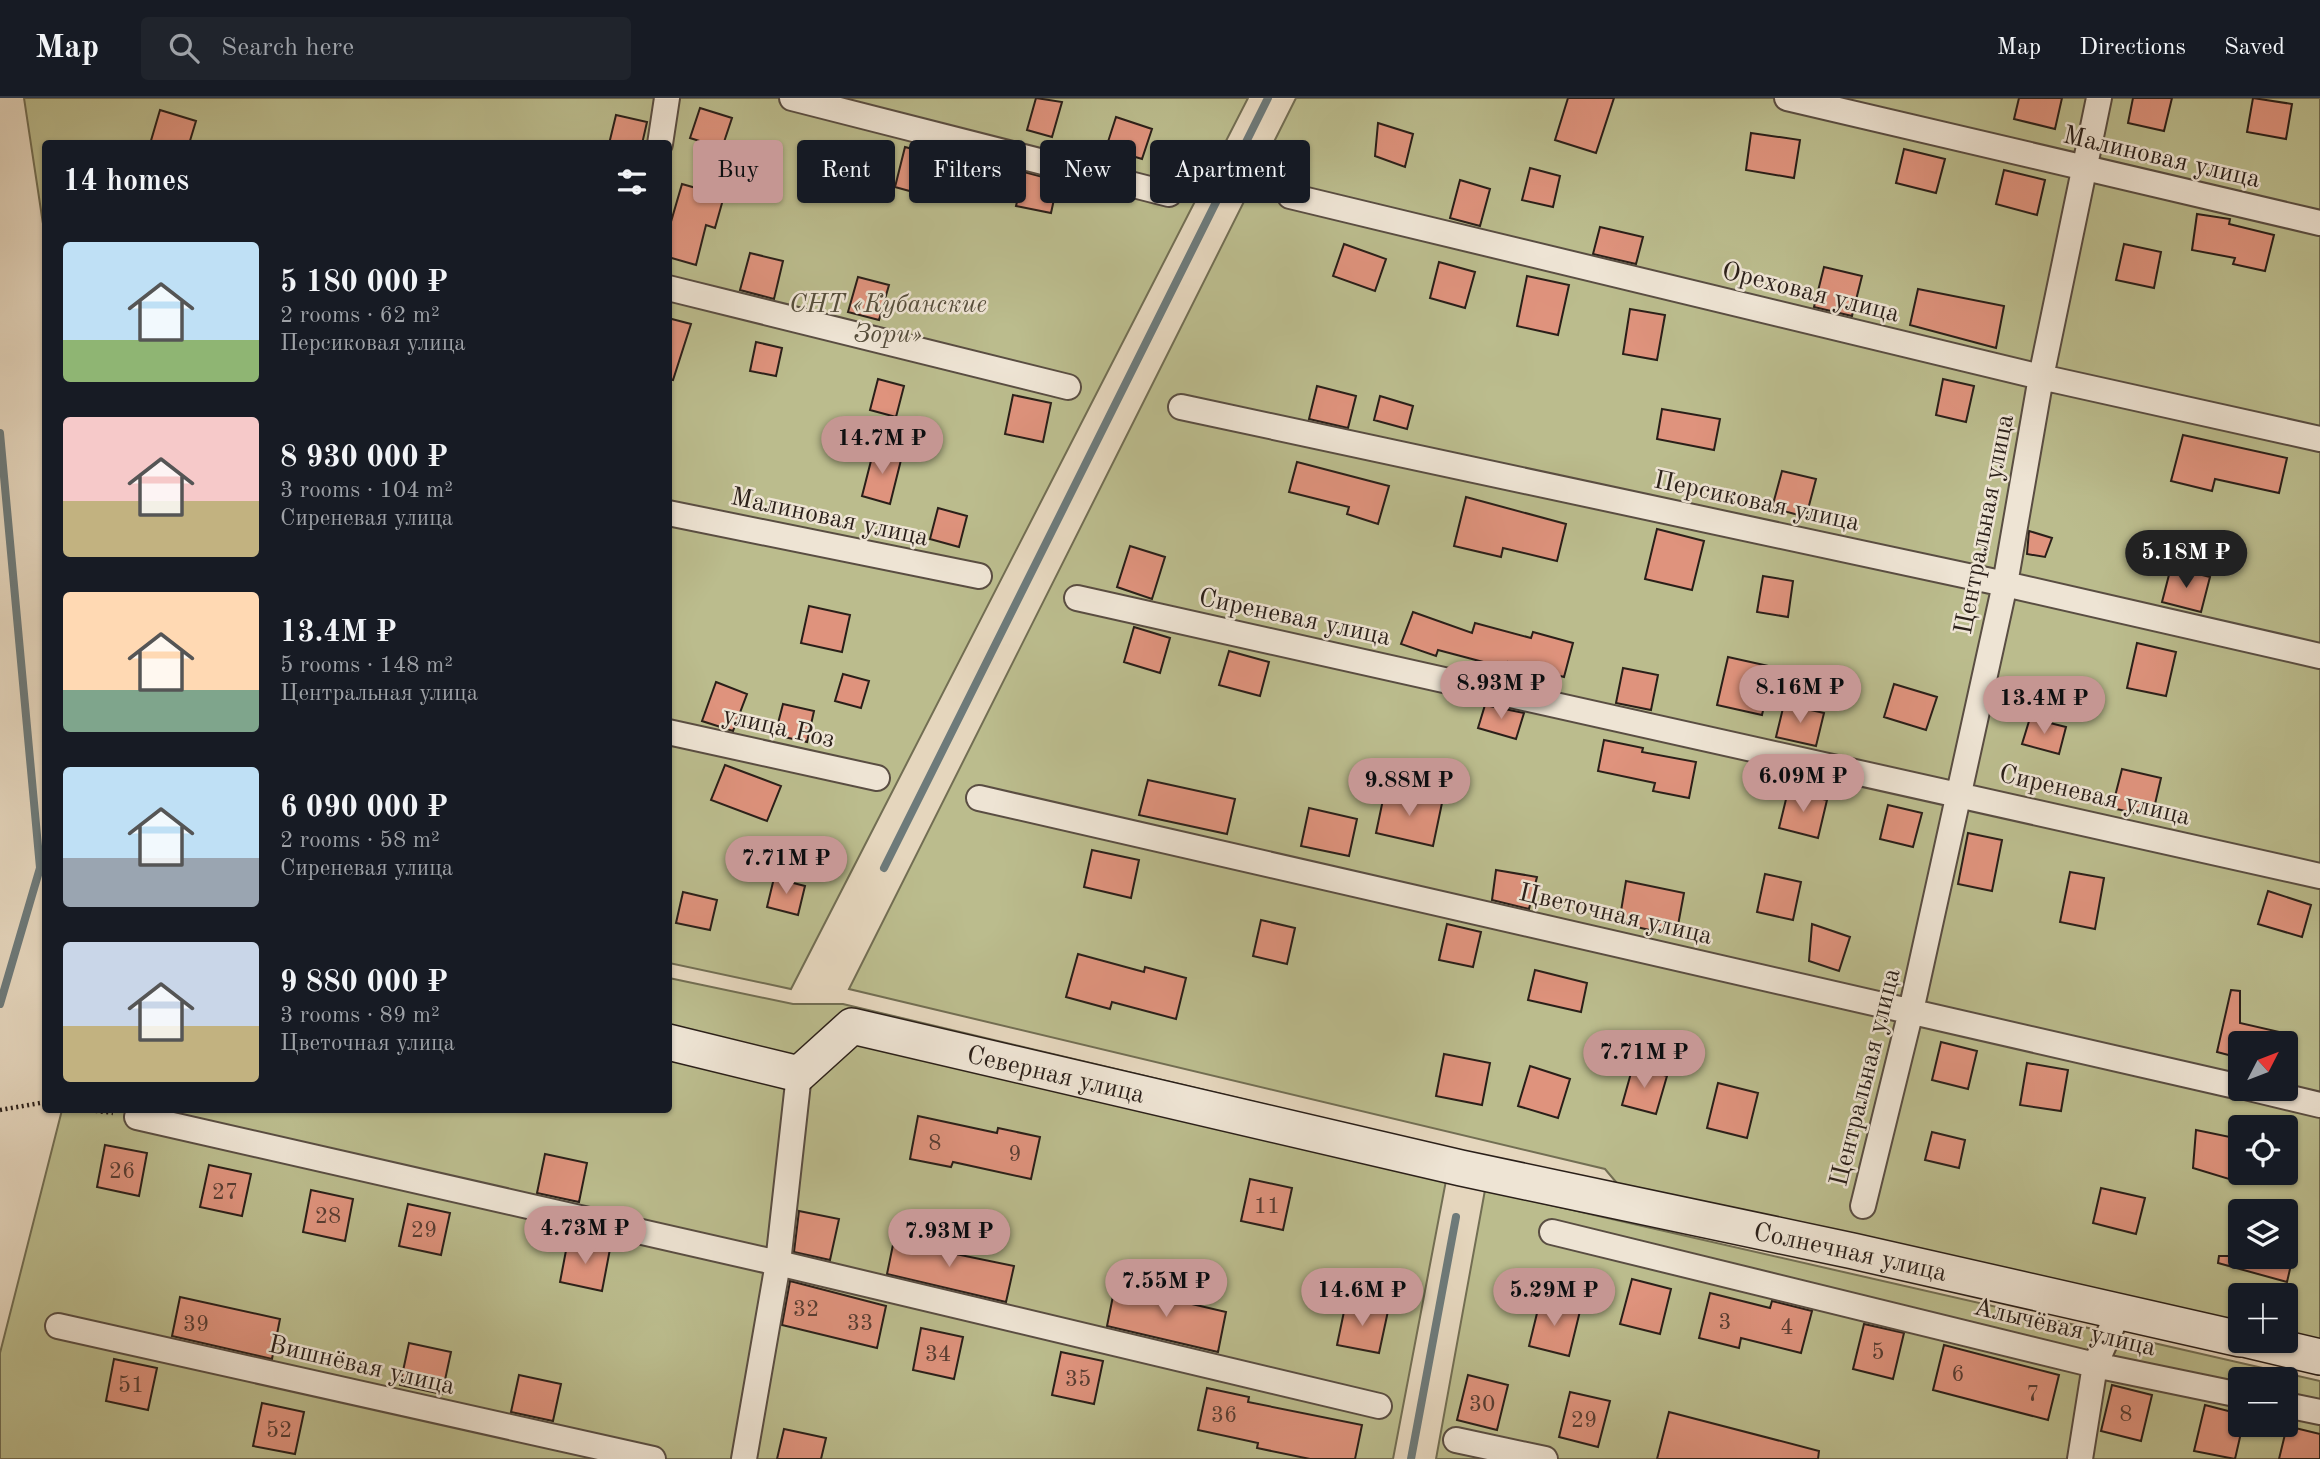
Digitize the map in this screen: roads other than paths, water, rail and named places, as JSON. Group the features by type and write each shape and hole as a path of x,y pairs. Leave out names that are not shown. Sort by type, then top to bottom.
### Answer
{"street":[{"path":"661,140 667,98"},
{"path":"792,98 1150,189"},
{"name":"Малиновая улица","path":"1787,98 2320,223"},
{"name":"Центральная улица","path":"1863,1206 1912,1011 2005,584 2041,377 2099,98"},
{"name":"Ореховая улица","path":"1310,201 2041,377 2320,439"},
{"path":"672,289 1068,387"},
{"name":"Персиковая улица","path":"1181,407 2005,584 2320,656"},
{"name":"Малиновая улица","path":"672,514 979,576"},
{"name":"Сиреневая улица","path":"1077,598 1959,793 2320,876"},
{"name":"улица Роз","path":"672,733 877,778"},
{"name":"Цветочная улица","path":"979,797 2228,1084"},
{"name":"Северная улица","path":"799,1074 852,1026 1461,1168"},
{"path":"672,1043 799,1074 778,1263 744,1459"},
{"path":"2298,1100 2320,1105"},
{"path":"136,1117 778,1263 1379,1406"},
{"name":"Солнечная улица","path":"1461,1168 2228,1336"},
{"name":"Алычёвая улица","path":"1552,1231 2095,1365 2228,1393"},
{"path":"2080,1459 2095,1365 2119,1311"},
{"name":"Вишнёвая улица","path":"58,1326 653,1459"},
{"path":"2298,1352 2320,1357"},
{"path":"2298,1407 2320,1412"},
{"path":"1456,1440 1545,1459"}],"waterway":[{"path":"884,868 1268,98"},
{"path":"0,433 40,868 0,1004"},
{"path":"1411,1459 1456,1217"}],"park label":[{"name":"СНТ «Кубанские Зори»","path":"888,318"}]}
